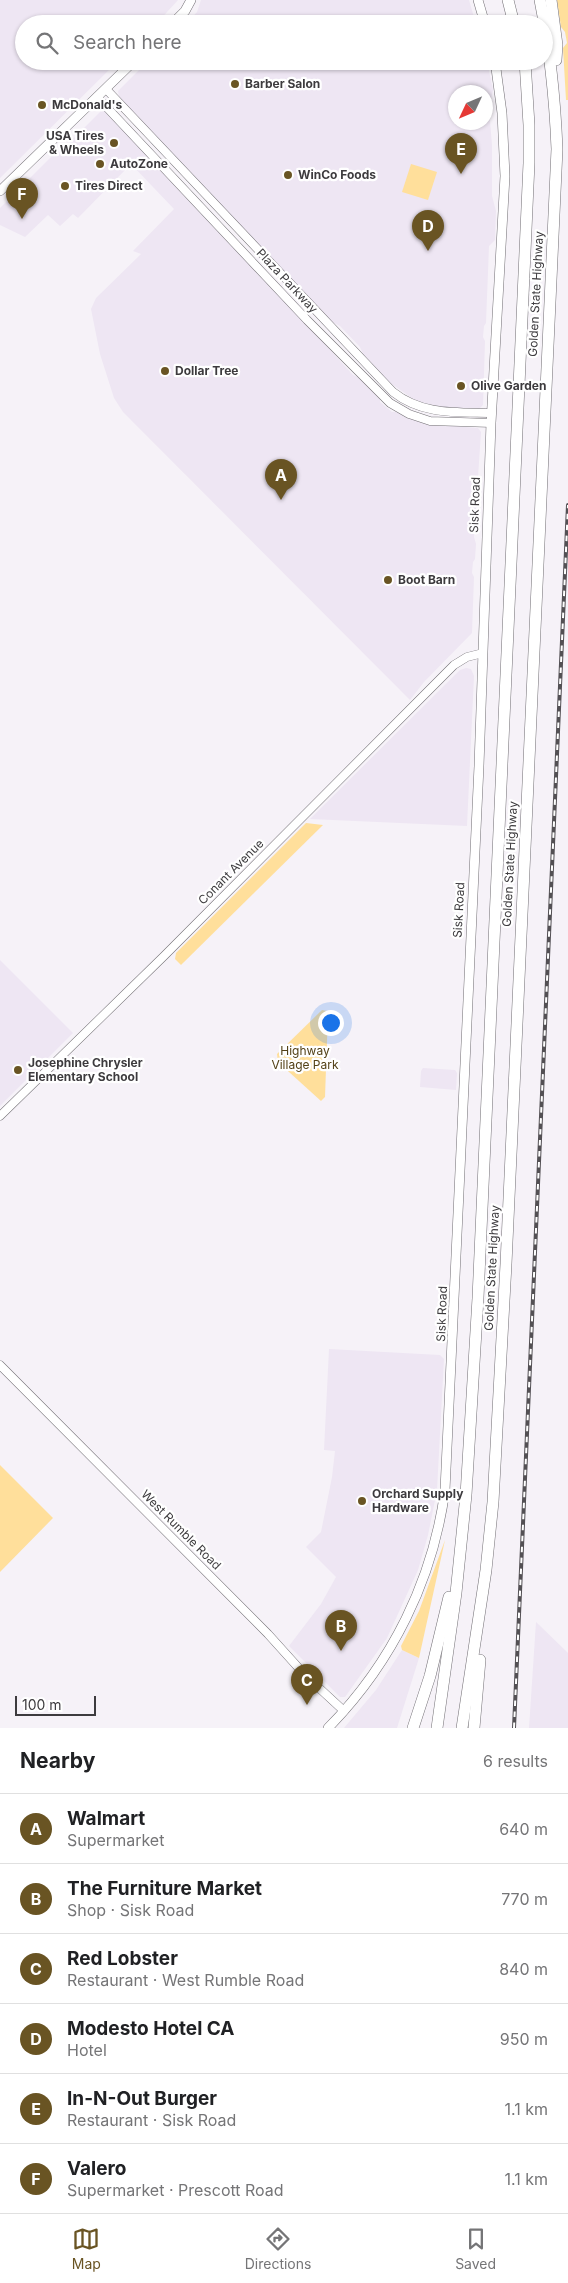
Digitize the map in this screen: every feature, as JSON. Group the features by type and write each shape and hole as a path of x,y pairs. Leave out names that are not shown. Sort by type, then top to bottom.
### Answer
{"highway":[{"path":"508,0 512,15"},
{"path":"514,0 517,15"},
{"name":"Golden State Highway","path":"540,0 543,15"},
{"path":"551,0 557,45 554,94"},
{"path":"519,70 529,163"},
{"name":"Golden State Highway","path":"437,1728 464,1524 478,1288 529,163 530,126 526,70"},
{"name":"Golden State Highway","path":"462,1728 486,1570 493,1502 507,1254 557,149 552,70"},
{"path":"474,1728 478,1672 491,1571 493,1502"},
{"path":"413,1728 430,1676 464,1524"}],"main road":[{"path":"180,15 191,0"},
{"path":"478,0 482,15"},
{"path":"0,192 125,70"},
{"name":"Sisk Road","path":"328,1728 344,1711 386,1656 413,1604 432,1554 445,1490 483,653 491,413 505,176 502,113 496,70"}],"street":[{"name":"Plaza Parkway","path":"106,89 393,392 402,399 422,408 444,412 491,413"},
{"name":"Plaza Parkway","path":"97,97 307,320 390,403 409,414 430,420 491,423"},
{"name":"Conant Avenue","path":"0,1116 164,956 454,665 466,657 483,653"},
{"name":"West Rumble Road","path":"0,1365 268,1634 305,1675 344,1711"}],"shaded area":[{"path":"0,0 178,0 164,15 15,15 15,70 109,70 0,178"},
{"path":"201,0 469,0 473,15 194,15"},
{"path":"139,70 489,70 492,85 448,85 448,130 491,130 492,196 496,211 495,240 489,246 486,323 483,337 485,341 483,405 479,409 441,407 416,401 389,382 363,354 360,347 340,326 332,322 119,97 118,91"},
{"path":"104,111 189,197 190,202 251,263 251,266 258,275 262,275 353,375 360,378 380,398 380,402 392,412 427,424 478,428 481,432 474,537 476,544 472,573 474,577 472,633 424,682 410,700 123,412 114,398 100,354 91,309 96,298 141,254 133,251 174,209 131,164 78,218 73,214 60,226 48,215 25,237 0,225 0,208 54,154 69,143 100,112"},
{"path":"471,669 474,676 467,826 310,819 460,670"},
{"name":"Josephine Chrysler Elementary School","path":"0,960 73,1033 0,1106"},
{"path":"423,1068 455,1070 457,1073 456,1090 420,1087 421,1071"},
{"path":"329,1349 440,1355 444,1359 437,1490 428,1535 418,1570 387,1638 345,1697 340,1697 289,1646 321,1604 336,1577 306,1547 321,1532 332,1477 335,1451 324,1450"},
{"path":"536,1622 568,1653 568,1728 529,1728"},
{"path":"402,1650 419,1658 397,1728 344,1728 376,1690"}],"green space":[{"path":"557,0 568,0 568,100 566,100 563,48 567,43 565,32 561,27"},
{"path":"411,164 437,172 428,200 402,192"},
{"path":"306,823 323,825 181,965 175,959 176,953"},
{"name":"Highway Village Park","path":"322,1010 328,1013 325,1097 321,1101 278,1062 277,1054"},
{"path":"0,1465 53,1518 0,1572"},
{"path":"445,1540 419,1658 402,1650 401,1646 419,1611"}],"railway":[{"path":"514,1728 568,505"}],"place":[{"name":"Barber Salon","path":"235,84"},
{"name":"McDonald's","path":"42,105"},
{"name":"USA Tires & Wheels","path":"114,143"},
{"name":"AutoZone","path":"100,164"},
{"name":"In-N-Out Burger","path":"461,174"},
{"name":"WinCo Foods","path":"288,175"},
{"name":"Tires Direct","path":"65,186"},
{"name":"Valero","path":"22,219"},
{"name":"Modesto Hotel CA","path":"428,251"},
{"name":"Dollar Tree","path":"165,371"},
{"name":"Olive Garden","path":"461,386"},
{"name":"Walmart","path":"281,500"},
{"name":"Boot Barn","path":"388,580"},
{"name":"Josephine Chrysler Elementary School","path":"18,1070"},
{"name":"Orchard Supply Hardware","path":"362,1501"},
{"name":"The Furniture Market","path":"341,1651"},
{"name":"Red Lobster","path":"307,1705"}]}
